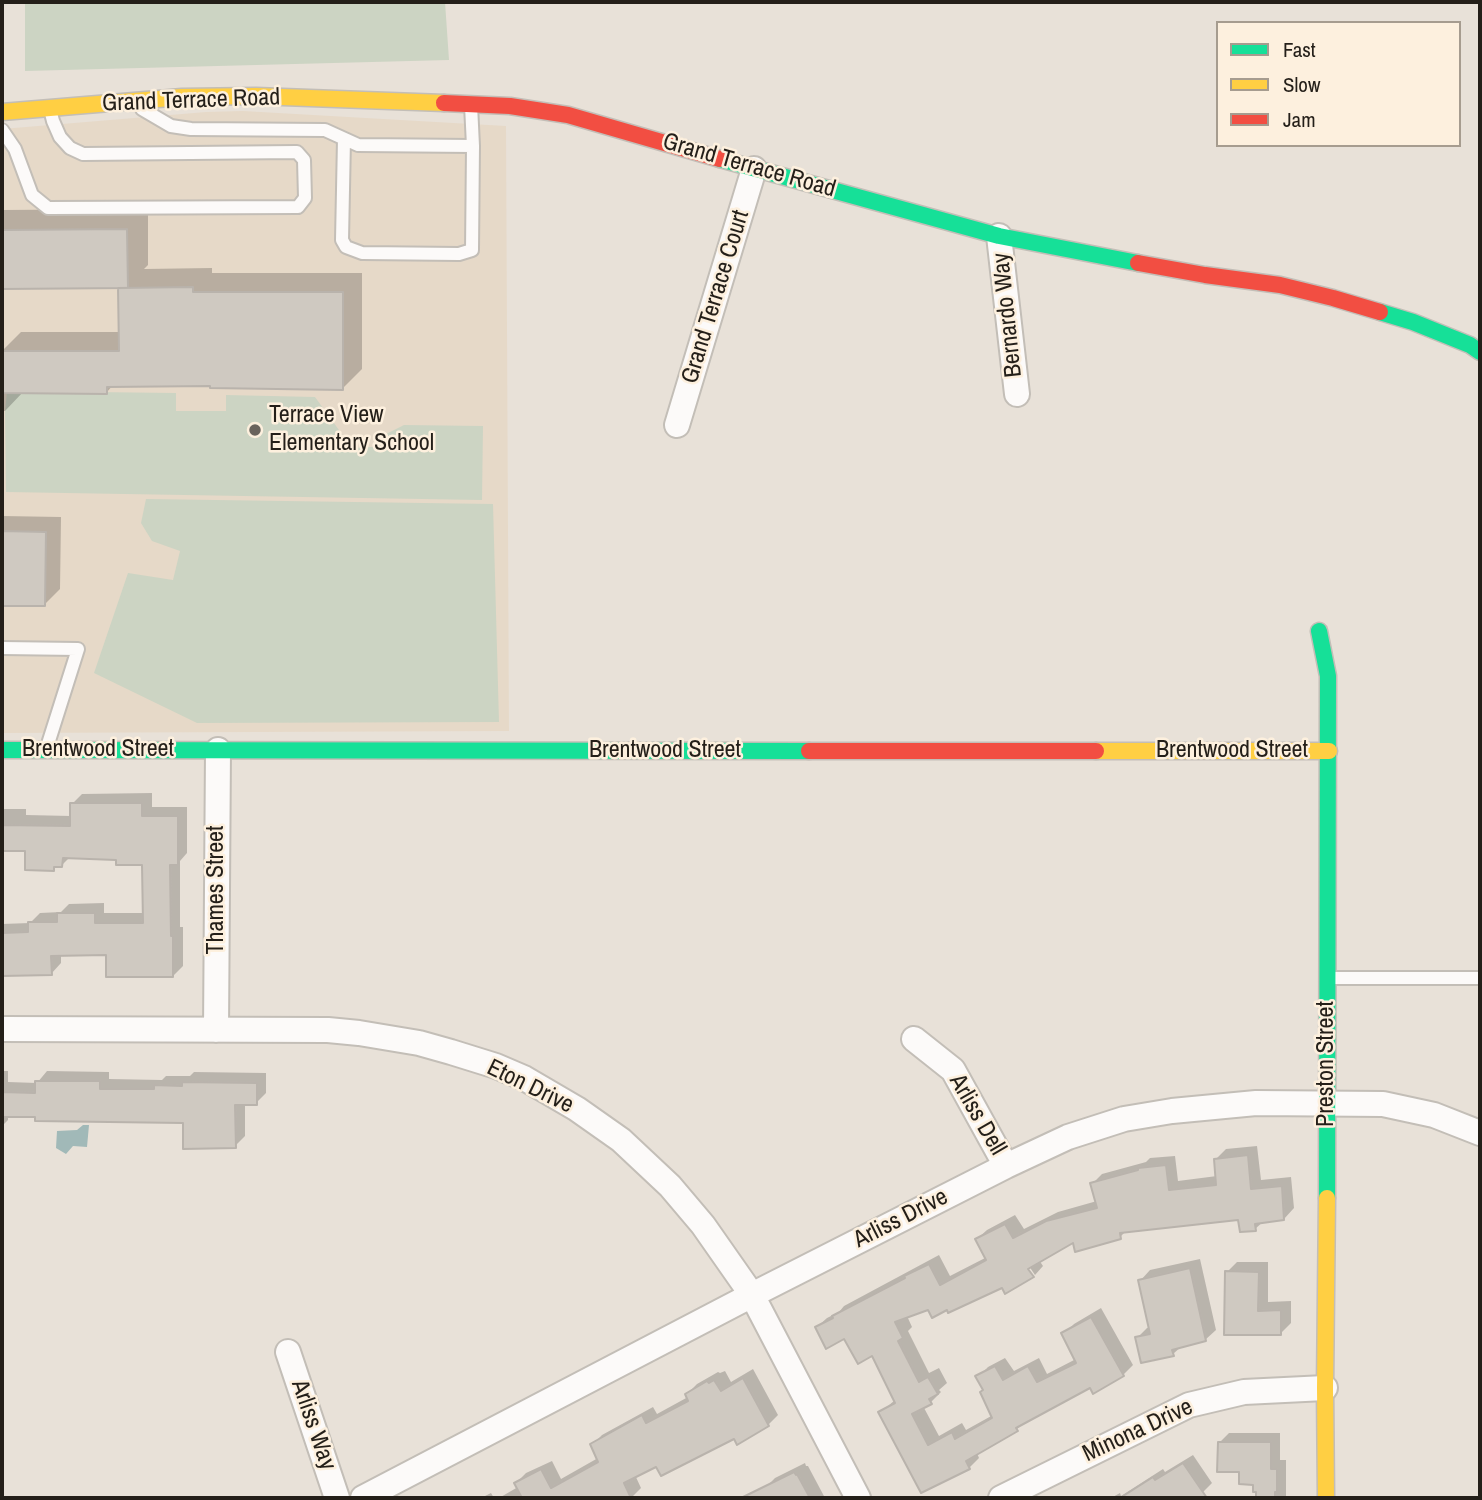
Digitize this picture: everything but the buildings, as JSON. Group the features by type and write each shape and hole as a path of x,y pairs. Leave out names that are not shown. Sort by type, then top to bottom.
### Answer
{"street":[{"name":"Grand Terrace Road","path":"2,112 182,97 256,96 337,121 471,105 510,106 568,115 999,236 1179,271 1280,285 1333,298 1413,322 1480,352"},
{"name":"Grand Terrace Court","path":"677,425 754,169"},
{"name":"Bernardo Way","path":"999,236 1017,394"},
{"name":"Preston Street","path":"1320,631 1328,676 1329,751 1326,1498"},
{"name":"Brentwood Street","path":"2,750 1329,751"},
{"name":"Thames Street","path":"216,1030 218,750"},
{"name":"Eton Drive","path":"2,1029 328,1030 384,1036 452,1052 524,1078 577,1109 621,1140 651,1166 703,1225 751,1295 858,1498"},
{"name":"Arliss Dell","path":"914,1039 953,1070 1006,1166"},
{"name":"Arliss Drive","path":"363,1498 751,1295 1068,1137 1124,1119 1172,1111 1256,1103 1383,1104 1434,1115 1480,1133"},
{"name":"Arliss Way","path":"288,1352 337,1498"},
{"name":"Minona Drive","path":"1001,1498 1188,1405 1244,1391 1325,1388"}],"lane":[{"path":"130,101 171,126 191,129 325,130 337,121"},
{"path":"337,121 342,240 346,247 362,253 459,254 472,250 471,105"},
{"path":"2,130 15,149 32,195 48,208 298,207 305,198 304,160 297,152 83,154 70,148 60,137 49,108"},
{"path":"337,121 358,145 473,146"},
{"path":"2,648 78,649 46,750"},
{"path":"1328,978 1480,978"}],"shaded area":[{"name":"Terrace View Elementary School","path":"243,111 506,126 509,731 2,733 2,129"}],"green space":[{"path":"25,2 445,2 449,60 25,71"},
{"path":"7,391 176,393 176,411 226,411 226,395 315,397 352,448 372,447 384,435 404,425 483,426 482,500 6,492"},
{"path":"146,499 493,504 499,722 197,723 94,673 128,573 173,580 180,551 152,541 141,523"}],"water":[{"path":"83,1125 89,1125 87,1147 73,1146 66,1154 56,1148 57,1131 77,1130"}],"traffic: fast":[{"path":"720,159 999,236 1138,263"},
{"path":"1380,312 1413,322 1470,345 1480,352"},
{"path":"1319,631 1328,676 1327,1198"},
{"path":"2,750 809,751"}],"traffic: slow":[{"path":"2,112 182,97 256,96 444,103"},
{"path":"1096,751 1329,751"},
{"path":"1326,1498 1327,1198"}],"traffic: jam":[{"path":"444,103 510,106 568,115 720,159"},
{"path":"1138,263 1280,285 1380,312"},
{"path":"809,751 1096,751"}],"place":[{"name":"Terrace View Elementary School","path":"255,430"}]}
